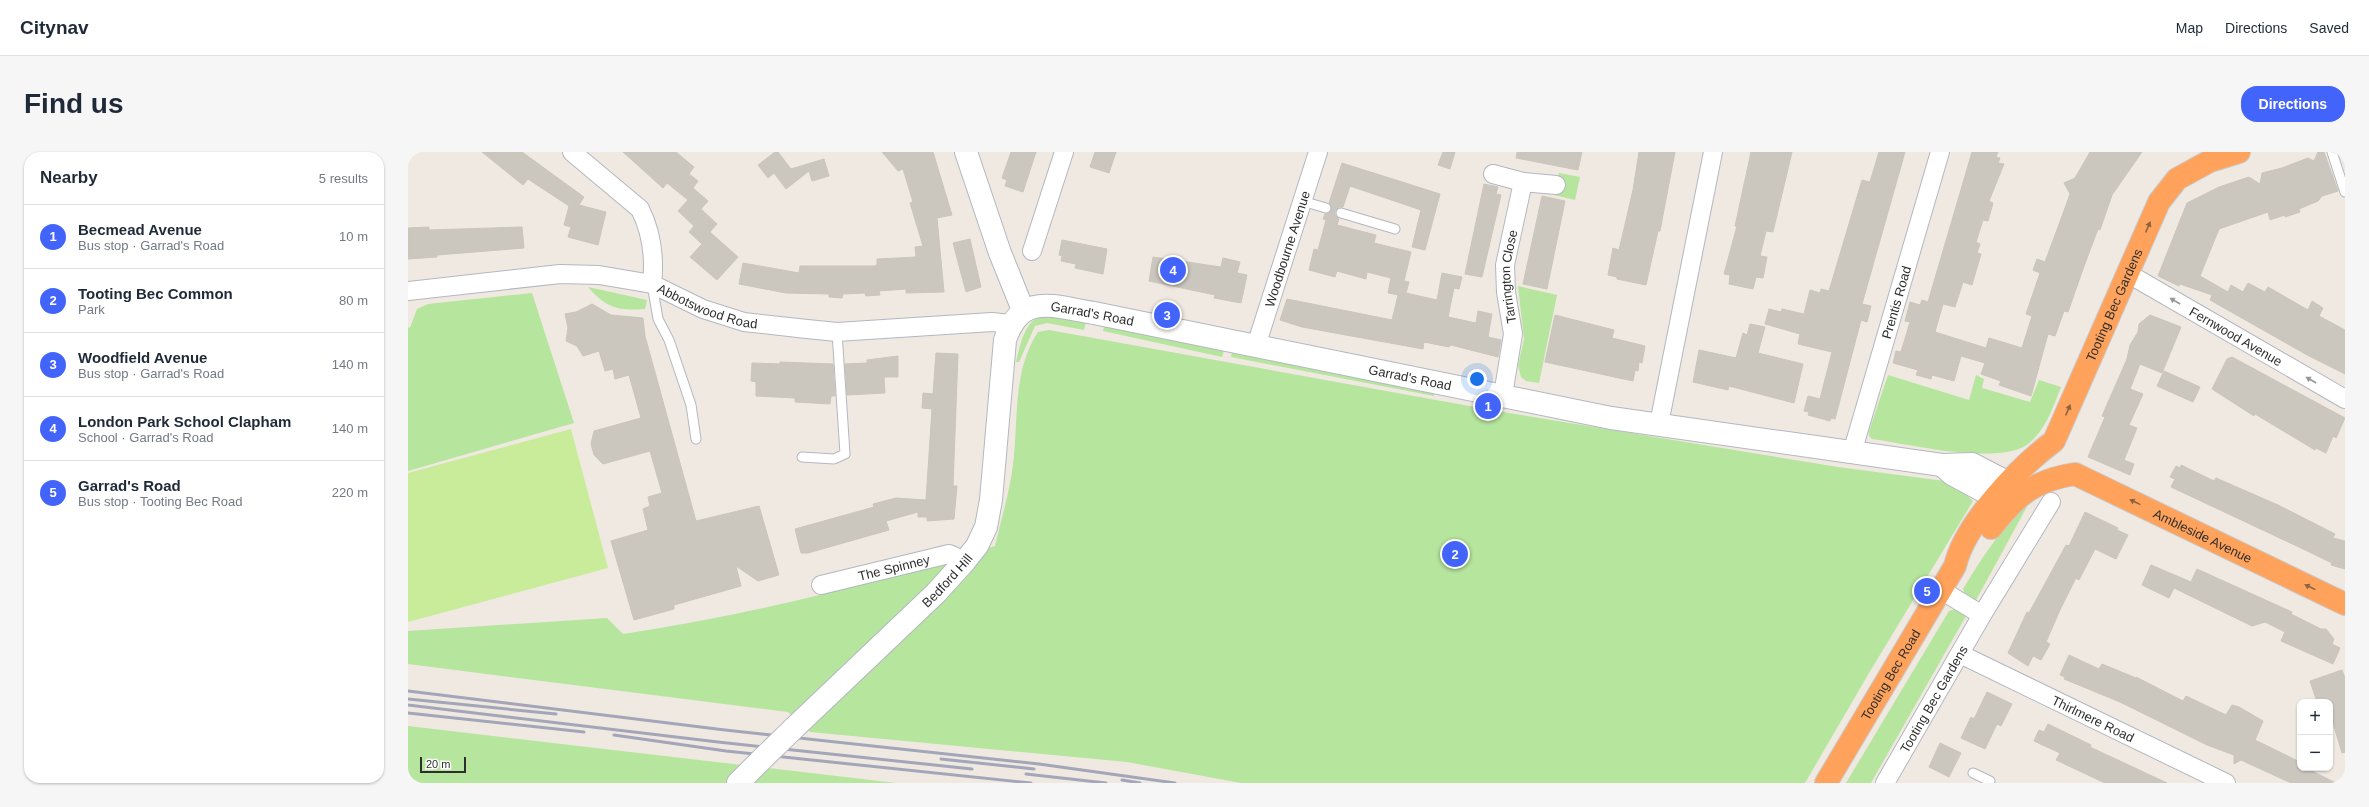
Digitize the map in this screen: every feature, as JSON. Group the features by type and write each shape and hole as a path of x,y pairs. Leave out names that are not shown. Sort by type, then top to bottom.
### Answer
{"highway":[{"name":"Tooting Bec Gardens","path":"2011,492 2054,441 2159,202 2177,179 2210,161 2239,152"},
{"path":"2011,492 2067,475 2055,450 2054,441"},
{"name":"Ambleside Avenue","path":"2067,475 2345,604"},
{"name":"Tooting Bec Road","path":"1826,783 1956,566 1963,546 2011,492"}],"main road":[{"path":"966,152 1000,253 1017,317"},
{"name":"Garrad's Road","path":"1017,317 1044,305 1503,395 1611,418 1942,465 1972,464 2011,492"},
{"name":"Bedford Hill","path":"738,783 792,729 936,593 965,562 977,546 986,527 991,500 1000,373 1005,340 1017,317"}],"street":[{"path":"572,152 640,209 646,221 652,246 652,284"},
{"path":"1032,251 1064,152"},
{"name":"Woodbourne Avenue","path":"1256,346 1318,152"},
{"path":"1659,424 1713,152"},
{"name":"Prentis Road","path":"1852,452 1940,152"},
{"path":"1493,174 1523,182 1556,185"},
{"name":"Tarrington Close","path":"1503,395 1513,334 1506,292 1505,265 1523,182"},
{"name":"Fernwood Avenue","path":"2127,273 2345,399"},
{"name":"Abbotswood Road","path":"408,291 560,274 606,275 652,284 703,309 744,322 837,332 992,322 1017,317"},
{"name":"Tooting Bec Gardens","path":"1885,783 1982,615 2051,502"},
{"name":"The Spinney","path":"821,585 949,554 965,562"},
{"path":"1941,590 1982,615"},
{"name":"Thirlmere Road","path":"1960,654 2226,783"}],"lane":[{"path":"2332,152 2345,192"},
{"path":"1302,201 1326,208"},
{"path":"1342,213 1395,229"},
{"path":"652,284 658,319 669,340 691,405 696,439"},
{"path":"802,457 834,459 845,454 837,332"},
{"path":"1973,774 1991,782"}],"green space":[{"path":"1559,173 1580,177 1575,200 1554,195"},
{"path":"1518,286 1557,295 1539,383 1526,381 1521,377 1518,366 1524,339"},
{"path":"588,287 647,300 645,309 613,307 601,300"},
{"path":"532,293 574,423 408,471 408,327 410,328 417,309 428,304"},
{"path":"1046,315 1086,321 1084,330 1047,323 1035,326 1019,362 1016,362 1022,340 1028,327 1039,317"},
{"path":"1104,326 1224,351 1222,357 1103,331"},
{"path":"1049,330 1497,411 1838,467 1952,482 1973,501 1869,673 1805,783 1241,783 1127,762 810,732 788,712 408,664 408,631 607,618 623,634 717,618 857,586 995,546 1014,460 1017,403 1023,366 1029,348 1038,332"},
{"path":"1232,353 1434,393 1434,396 1231,357"},
{"path":"1888,375 1969,400 1976,375 1984,379 1982,388 2030,402 2039,380 2061,387 2052,410 2040,432 2028,444 2014,450 1996,453 1953,452 1872,439 1869,436 1869,431"},
{"path":"571,429 608,568 408,622 408,473"},
{"path":"2030,501 1975,602 1965,595 1963,589 1994,542"},
{"path":"1955,609 1966,616 1871,783 1846,783 1949,611"},
{"path":"408,726 896,783 408,783"}],"building":[{"path":"482,152 522,152 584,197 579,205 606,212 598,245 568,237 571,227 564,225 569,206 528,179 523,185"},
{"path":"623,152 676,152 694,167 689,174 698,181 693,188 708,201 701,209 717,224 710,232 738,257 717,280 690,257 702,244 689,232 694,226 678,211 688,200 667,183 663,188"},
{"path":"775,152 778,152 791,169 824,159 829,176 812,181 809,171 786,189 774,173 768,178 758,165"},
{"path":"882,152 933,152 952,215 937,218 944,292 906,293 906,289 879,291 880,295 866,296 865,293 843,294 842,298 829,297 829,294 786,293 739,284 743,263 799,273 800,266 874,266 877,265 877,259 916,257 915,247 923,246 910,203 913,202 903,169 898,171"},
{"path":"1011,152 1036,152 1023,192 1005,186 1007,180 1002,178"},
{"path":"1095,152 1116,152 1109,173 1090,167"},
{"path":"1443,152 1455,152 1450,169 1438,165"},
{"path":"1517,152 1582,152 1578,170 1516,158"},
{"path":"1639,152 1675,152 1660,231 1658,231 1646,285 1617,279 1617,277 1608,275 1613,248 1619,250 1633,190"},
{"path":"1751,152 1792,152 1773,232 1766,231 1760,256 1767,257 1763,278 1756,277 1753,289 1729,284 1730,275 1724,274 1737,226 1735,226"},
{"path":"1879,152 1905,152 1862,304 1871,306 1867,322 1861,320 1835,419 1831,418 1830,421 1808,415 1809,412 1804,411 1808,396 1820,399 1832,352 1798,344 1800,334 1765,324 1769,309 1781,312 1782,309 1804,314 1810,290 1820,293 1821,289 1829,291 1862,180 1870,182"},
{"path":"1972,152 1998,152 1996,157 2000,158 1998,163 2004,164 1989,201 1993,203 1988,221 1983,220 1976,242 1980,244 1977,253 1981,254 1972,285 1963,282 1955,307 1943,304 1935,332 1986,348 1989,338 2022,348 2032,316 2026,314 2040,273 2033,270 2037,259 2045,262 2070,194 2064,183 2075,178 2090,152 2142,152 2112,195 2068,312 2064,311 2055,336 2048,334 2031,396 1999,385 2001,381 1981,374 1985,363 1961,356 1954,381 1932,375 1931,379 1916,375 1918,370 1893,363 1896,351 1901,352 1910,322 1905,321 1910,302 1920,305 1922,300 1928,302"},
{"path":"2318,152 2324,152 2338,191 2322,196 2318,201 2299,209 2300,212 2285,217 2285,215 2270,220 2268,212 2219,229 2200,276 2228,292 2231,285 2243,292 2248,283 2265,292 2268,287 2308,310 2312,301 2323,308 2319,316 2345,330 2345,374 2309,356 2210,300 2212,295 2180,284 2179,286 2158,276 2187,203 2219,187 2249,177 2260,184 2262,173 2282,168 2308,158 2314,161"},
{"path":"1342,163 1440,194 1425,250 1412,247 1421,210 1350,186 1343,207 1339,207 1335,211 1335,215 1339,219 1337,225 1376,235 1374,243 1411,252 1404,281 1409,282 1406,293 1437,300 1442,273 1462,277 1459,289 1454,288 1448,317 1476,323 1478,311 1492,314 1488,337 1501,340 1498,357 1451,345 1449,347 1424,342 1423,349 1302,327 1280,320 1287,299 1392,320 1398,295 1388,293 1391,278 1367,272 1366,279 1337,271 1335,277 1309,270 1314,249 1318,250 1326,220 1323,219 1325,214 1332,210 1329,203"},
{"path":"1484,184 1498,187 1496,194 1501,195 1482,277 1465,274"},
{"path":"1542,196 1565,201 1547,289 1523,284"},
{"path":"429,227 429,230 522,227 524,248 437,255 437,257 408,259 408,228"},
{"path":"970,239 981,287 966,292 953,243"},
{"path":"1062,240 1107,249 1103,274 1075,268 1076,264 1061,261 1062,256 1059,255"},
{"path":"1153,257 1221,267 1223,258 1240,262 1237,273 1247,275 1241,303 1214,298 1215,295 1149,281"},
{"path":"592,304 611,315 643,318 645,336 696,521 759,506 779,575 758,581 736,566 741,586 674,605 674,609 634,620 611,541 648,530 643,509 650,506 648,497 662,493 650,451 603,464 594,455 591,444 594,431 641,418 629,375 615,379 613,369 605,371 599,351 583,356 577,346 566,341 568,328 565,314 576,312"},
{"path":"1555,315 1614,330 1612,338 1645,346 1642,363 1639,362 1638,371 1635,370 1633,381 1545,362"},
{"path":"2150,315 2181,327 2162,373 2140,364 2130,389 2143,394 2129,425 2137,428 2124,460 2134,464 2130,475 2088,457 2105,417 2102,416 2127,359 2130,345 2138,332 2139,324"},
{"path":"1750,324 1765,327 1758,353 1803,364 1794,403 1729,386 1728,390 1693,382 1699,350 1736,358 1743,333 1747,335"},
{"path":"936,353 958,354 953,486 957,486 954,519 927,521 927,517 918,517 918,512 886,521 889,530 808,553 801,553 795,529 874,507 873,504 896,498 926,500 932,409 922,408 923,393 933,394"},
{"path":"898,356 898,377 884,377 885,393 847,395 845,364 867,363 867,360"},
{"path":"2232,357 2345,418 2336,438 2333,436 2326,453 2316,448 2315,450 2255,414 2254,416 2212,389 2227,359"},
{"path":"780,362 833,364 835,396 831,396 830,404 795,402 795,398 756,396 756,382 751,381 752,363 780,364"},
{"path":"2164,371 2200,387 2193,402 2157,386"},
{"path":"2181,465 2214,481 2216,478 2278,505 2335,534 2333,538 2345,541 2345,569 2331,565 2332,563 2171,487 2175,479 2170,477 2176,466 2180,468"},
{"path":"2085,512 2118,528 2117,530 2128,535 2116,559 2095,549 2079,580 2076,578 2060,610 2046,642 2050,644 2041,660 2033,656 2028,666 2008,653 2027,612 2029,613 2066,545 2069,546"},
{"path":"2151,565 2191,582 2197,569 2292,612 2291,614 2321,629 2326,629 2334,639 2332,644 2340,648 2333,664 2281,641 2285,632 2265,622 2252,626 2174,588 2169,598 2142,585"},
{"path":"2069,655 2099,669 2102,664 2136,677 2183,701 2186,696 2226,715 2232,705 2239,707 2263,721 2255,740 2297,761 2297,771 2312,771 2336,783 2291,783 2241,760 2234,764 2234,755 2207,745 2120,702 2064,679 2065,677 2060,675"},
{"path":"2342,670 2345,678 2345,752 2342,753 2333,723 2333,699 2316,699 2310,681"},
{"path":"1987,692 2012,704 2001,726 1997,724 1985,749 1961,738 1971,717 1974,719"},
{"path":"2048,724 2091,745 2090,747 2167,783 2105,783 2056,760 2060,753 2034,741 2039,730 2044,732"},
{"path":"1940,743 1961,753 1949,777 1929,767"}],"railway":[{"path":"408,691 725,730 1039,764 1175,783"},
{"path":"408,699 556,714"},
{"path":"408,705 718,742 972,769"},
{"path":"408,713 584,732"},
{"path":"614,735 726,751 1031,783"},
{"path":"941,759 1034,769"},
{"path":"1026,774 1106,783"},
{"path":"1122,780 1140,783"}],"place":[{"name":"London Park School Clapham","path":"1173,270"},
{"name":"Woodfield Avenue","path":"1167,315"},
{"name":"Becmead Avenue","path":"1488,406"},
{"name":"Tooting Bec Common","path":"1455,554"},
{"name":"Garrad's Road","path":"1927,591"}]}
